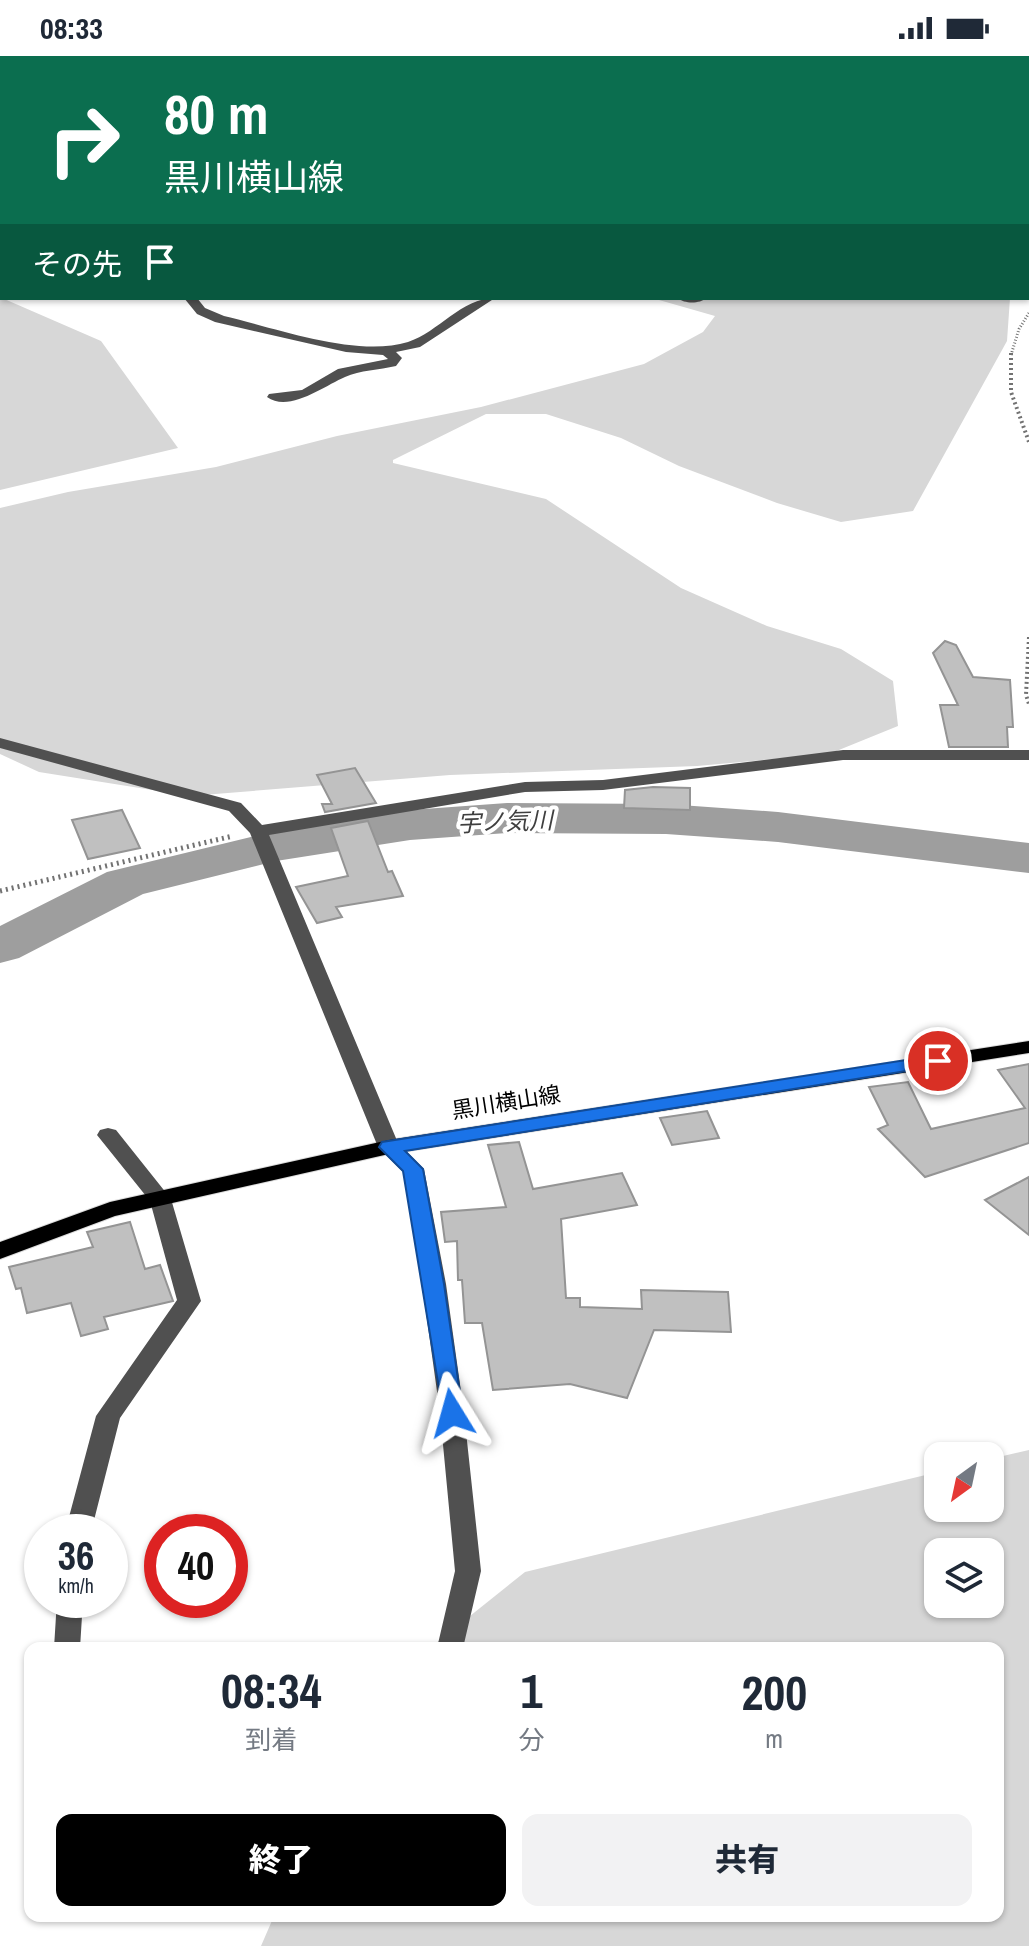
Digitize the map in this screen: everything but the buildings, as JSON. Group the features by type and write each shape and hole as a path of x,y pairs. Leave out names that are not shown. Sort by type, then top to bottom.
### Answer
{"main road":[{"name":"黒川横山線","path":"0,1251 110,1210 389,1147 1029,1047"}],"street":[{"path":"192,300 201,311 240,324 346,348 386,351 415,344 486,300"},
{"path":"274,397 305,394 343,372 391,363 395,358 386,351"},
{"path":"0,743 235,807 258,831 389,1147 413,1169 434,1284 452,1413 468,1571 451,1642"},
{"path":"258,831 525,787 603,785 843,755 1029,755"},
{"path":"83,1514 108,1416 189,1301 160,1199 108,1135"},
{"path":"67,1642 69,1618"}],"path":[{"path":"1029,313 1016,331 1007,358 1007,371 1029,442"},
{"path":"1029,637 1026,695 1029,704"},
{"path":"0,891 258,831"}],"shaded area":[{"path":"0,300 7,300 101,341 178,448 0,490"},
{"path":"659,300 1010,300 1007,341 913,511 841,522 777,503 679,466 621,438 546,414 486,414 393,460 393,463 546,499 681,588 767,626 841,649 893,681 898,726 829,754 697,766 450,775 190,796 39,772 0,754 0,508 68,492 216,467 337,436 481,407 644,364 703,332 715,316"},
{"path":"1029,1450 1029,1946 261,1946 271,1922 1004,1922 1004,1642 438,1642 525,1572 924,1475 924,1522 1004,1522 1004,1456"}],"waterway":[{"name":"宇ノ気川","path":"0,947 125,883 276,846 410,825 507,818 666,819 778,827 1029,858"}],"route":[{"path":"452,1413 434,1284 413,1169 389,1147 938,1061"}]}
